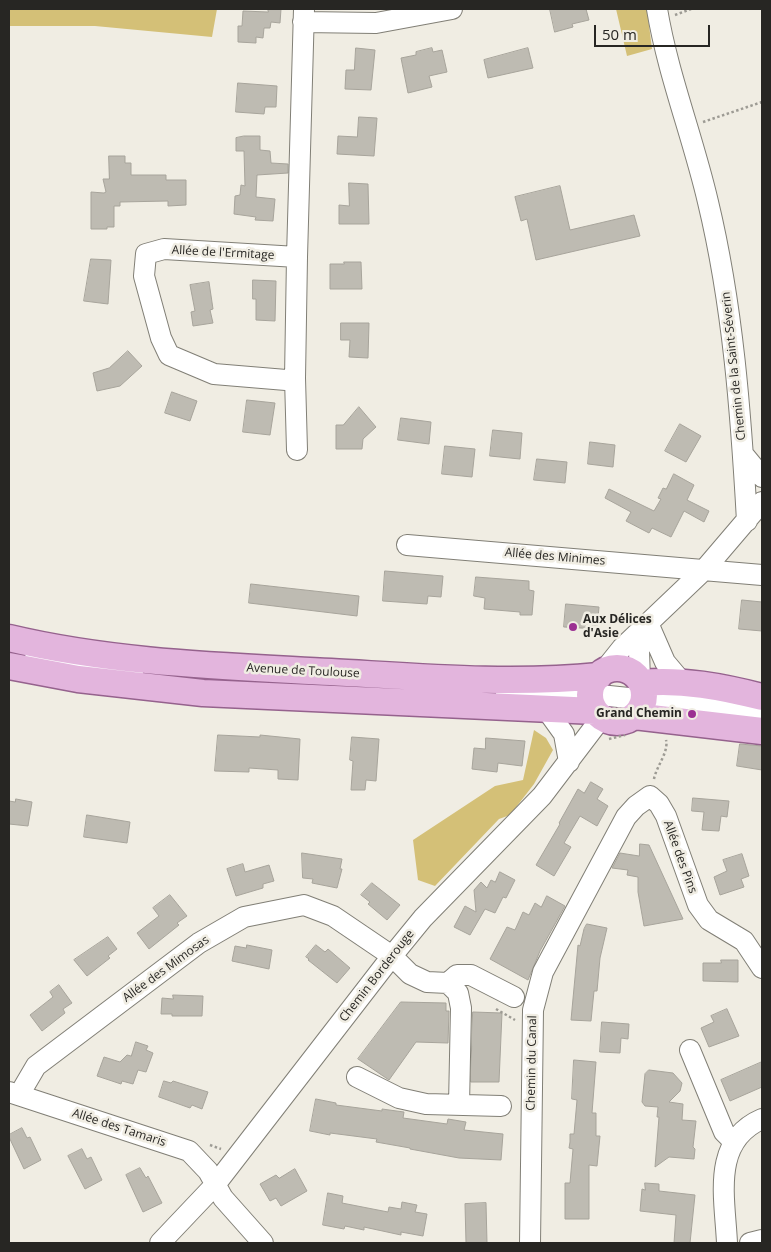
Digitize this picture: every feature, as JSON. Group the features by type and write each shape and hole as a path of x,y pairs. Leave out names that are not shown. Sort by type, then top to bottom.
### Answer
{"main road":[{"name":"Avenue de Toulouse","path":"9,638 106,656 191,665 450,679 561,680 598,694"},
{"path":"9,666 78,679 203,693 546,709 598,694 610,669 621,668 634,674 639,695"},
{"path":"598,694 610,721 618,722 626,720 639,695 660,681 681,681 762,697"},
{"path":"639,695 762,731"}],"street":[{"path":"297,450 295,378 304,15 376,23 452,9"},
{"name":"Chemin de la Saint-Séverin","path":"657,9 665,49 708,202 727,297 744,454 747,521"},
{"name":"Allée de l'Ermitage","path":"295,378 286,380 214,374 169,355 161,338 144,276 146,254 164,250 297,257"},
{"path":"744,454 762,477"},
{"path":"9,654 122,671 223,682 369,690 598,694 622,648 704,570 762,502"},
{"name":"Allée des Minimes","path":"407,545 762,575"},
{"path":"648,623 664,659 681,681"},
{"path":"648,623 639,651 639,695 762,712"},
{"name":"Chemin Borderouge","path":"160,1243 215,1185 423,918 542,796 569,762 586,736 598,694"},
{"path":"546,709 564,734 569,762"},
{"name":"Allée des Pins","path":"650,796 659,804 666,816 698,905 709,920 744,942 762,968"},
{"name":"Chemin du Canal","path":"530,1243 533,1010 543,972 626,817 636,806 650,796"},
{"name":"Allée des Mimosas","path":"14,1094 36,1066 199,943 244,917 304,905 333,916 392,956 410,974 427,982 448,983"},
{"path":"459,1105 461,1008 458,992 448,983 457,975 471,975 514,997"},
{"path":"690,1050 724,1132 734,1142"},
{"path":"357,1077 399,1098 426,1104 501,1106"},
{"name":"Allée des Tamaris","path":"14,1094 189,1151 208,1171 223,1198 262,1243"},
{"path":"727,1243 726,1159 740,1132 752,1123 762,1119"},
{"path":"750,1243 762,1240"}],"path":[{"path":"687,127 762,102"},
{"path":"650,796 656,770 667,746 666,738"}],"shaded area":[{"path":"9,9 217,9 212,37 95,26 9,26"},
{"path":"616,9 647,9 652,49 627,56"},
{"path":"534,730 546,738 553,750 534,784 510,815 499,819 435,886 418,880 413,840 495,786 523,780"}],"building":[{"path":"268,9 281,9 280,23 271,22 270,28 264,28 263,38 256,37 256,43 238,42 238,26 242,26 243,11 268,12"},
{"path":"550,9 586,9 589,20 572,24 573,27 555,32"},
{"path":"356,48 375,50 371,90 345,89 346,70 354,70"},
{"path":"432,48 433,52 442,50 447,72 429,76 432,87 408,93 401,58 416,55 416,52"},
{"path":"528,48 533,68 488,78 484,60"},
{"path":"238,83 277,86 276,107 265,107 264,114 236,112"},
{"path":"359,117 377,118 374,156 337,154 338,136 357,137"},
{"path":"260,136 260,150 270,151 271,163 288,164 288,173 257,175 256,197 275,199 273,221 255,220 256,217 234,214 235,196 240,195 241,185 245,186 244,151 236,151 236,138"},
{"path":"109,156 125,156 125,163 131,163 131,175 166,175 166,180 186,180 186,205 168,206 168,201 120,202 120,206 114,206 114,227 91,229 91,192 106,192 103,179 109,179"},
{"path":"349,183 368,184 369,224 339,224 339,205 349,206"},
{"path":"560,186 570,230 634,215 640,236 536,260 527,219 521,221 515,197"},
{"path":"91,259 111,260 108,304 84,301"},
{"path":"344,262 361,262 362,289 330,289 330,264 344,264"},
{"path":"253,280 276,281 275,321 256,320 256,299 253,299"},
{"path":"209,282 213,309 210,310 213,323 193,326 191,312 195,311 190,285"},
{"path":"341,323 369,323 368,358 349,357 350,340 341,340"},
{"path":"128,351 142,366 120,386 97,391 93,373 109,368"},
{"path":"172,392 197,401 190,421 165,413"},
{"path":"247,400 275,403 270,435 243,432"},
{"path":"359,407 376,427 363,439 362,449 336,449 336,425 343,425"},
{"path":"401,418 431,422 429,444 398,440"},
{"path":"680,424 701,436 686,462 665,451"},
{"path":"493,430 522,433 520,459 490,456"},
{"path":"590,442 615,445 613,467 588,464"},
{"path":"445,446 475,449 472,477 442,474"},
{"path":"537,459 567,462 565,483 534,480"},
{"path":"674,474 694,485 687,500 709,511 704,522 684,511 671,537 652,528 649,533 626,521 631,512 605,498 609,489 654,511 661,499 658,498 663,488 666,489"},
{"path":"385,571 443,576 441,597 428,596 427,604 383,601"},
{"path":"476,577 529,581 529,590 534,591 532,615 484,609 485,598 474,596"},
{"path":"251,584 359,596 357,616 249,603"},
{"path":"742,600 762,602 762,631 739,629"},
{"path":"566,604 599,607 597,629 564,627"},
{"path":"218,735 260,737 260,735 300,739 298,780 278,779 278,770 249,768 249,772 215,771"},
{"path":"352,737 379,739 376,781 366,780 365,790 351,790 353,761 350,760"},
{"path":"486,738 525,741 522,766 498,763 497,772 472,769 474,748 485,749"},
{"path":"740,744 762,746 762,770 737,766"},
{"path":"591,782 603,789 597,799 608,806 597,826 580,816 564,843 571,847 554,876 536,865 578,789 584,793"},
{"path":"693,798 729,801 727,817 721,816 719,831 702,830 704,812 692,811"},
{"path":"16,799 32,802 28,826 9,824 9,801 15,802"},
{"path":"87,815 130,822 127,843 84,837"},
{"path":"640,844 649,845 683,919 644,926 638,892 638,877 627,875 628,870 612,868 620,853 639,856"},
{"path":"302,853 342,859 340,869 342,869 337,888 312,883 313,879 303,878"},
{"path":"742,854 749,876 741,879 744,887 720,895 714,877 727,871 723,860"},
{"path":"243,864 245,872 269,865 274,881 263,884 263,888 236,896 227,869"},
{"path":"500,872 515,880 506,898 503,897 495,913 485,909 470,935 454,927 465,906 476,912 474,890 481,882 487,888 491,880 495,882"},
{"path":"372,883 400,905 387,920 368,904 370,902 361,895"},
{"path":"170,895 187,916 177,923 179,925 149,949 137,933 159,916 153,908"},
{"path":"547,896 565,906 540,951 528,980 490,959 507,927 515,930 523,912 529,915 535,903 541,907"},
{"path":"587,924 607,928 600,958 597,991 594,991 591,1021 571,1020 578,945 580,946"},
{"path":"108,937 117,949 108,956 110,958 87,976 74,960"},
{"path":"247,945 272,950 269,969 232,961 235,946 246,948"},
{"path":"316,945 325,952 328,949 350,968 337,983 306,957"},
{"path":"721,960 738,960 738,982 703,981 703,963 721,963"},
{"path":"59,985 72,1003 63,1009 65,1013 42,1031 30,1015 53,997 50,992"},
{"path":"173,995 203,996 202,1016 161,1014 162,998 173,999"},
{"path":"401,1002 446,1003 446,1011 449,1011 448,1043 416,1042 389,1080 358,1059"},
{"path":"727,1009 739,1036 709,1047 701,1028 714,1022 711,1016"},
{"path":"473,1012 502,1013 499,1082 471,1082"},
{"path":"602,1022 629,1024 628,1039 621,1038 620,1053 600,1052"},
{"path":"136,1042 148,1046 146,1050 153,1053 146,1072 138,1070 133,1084 122,1081 121,1084 97,1076 104,1057 120,1062 127,1055 131,1056"},
{"path":"574,1060 596,1062 592,1113 596,1113 596,1136 600,1136 597,1166 589,1165 589,1219 565,1219 565,1183 570,1183 573,1149 569,1148 570,1134 574,1134 577,1100 572,1099"},
{"path":"762,1062 762,1087 730,1101 721,1080"},
{"path":"649,1070 673,1073 682,1083 680,1091 669,1102 683,1104 682,1120 696,1121 693,1147 695,1149 694,1159 669,1157 655,1167 658,1107 645,1106 642,1102 645,1074"},
{"path":"164,1081 171,1083 173,1081 208,1092 202,1109 192,1105 190,1108 159,1097"},
{"path":"316,1099 336,1103 336,1105 404,1112 403,1118 447,1124 448,1119 466,1122 464,1130 503,1134 501,1160 459,1158 376,1142 377,1139 330,1133 330,1135 310,1131"},
{"path":"22,1128 27,1138 30,1137 41,1160 24,1169 9,1137 9,1135"},
{"path":"82,1149 87,1159 91,1157 102,1180 85,1189 68,1156"},
{"path":"140,1168 146,1178 148,1176 162,1203 143,1212 126,1175"},
{"path":"295,1169 307,1191 281,1206 276,1198 270,1201 260,1184 276,1175 279,1178"},
{"path":"645,1183 659,1184 659,1191 695,1195 690,1243 674,1243 676,1215 640,1211 642,1189 645,1190"},
{"path":"328,1193 343,1196 342,1203 388,1212 389,1207 401,1209 402,1202 417,1205 415,1212 427,1214 423,1236 401,1232 401,1235 364,1227 364,1230 345,1226 344,1229 323,1225"},
{"path":"486,1203 487,1243 466,1243 465,1204"}],"place":[{"name":"Aux Délices d'Asie","path":"573,627"},
{"name":"Grand Chemin","path":"692,714"}]}
